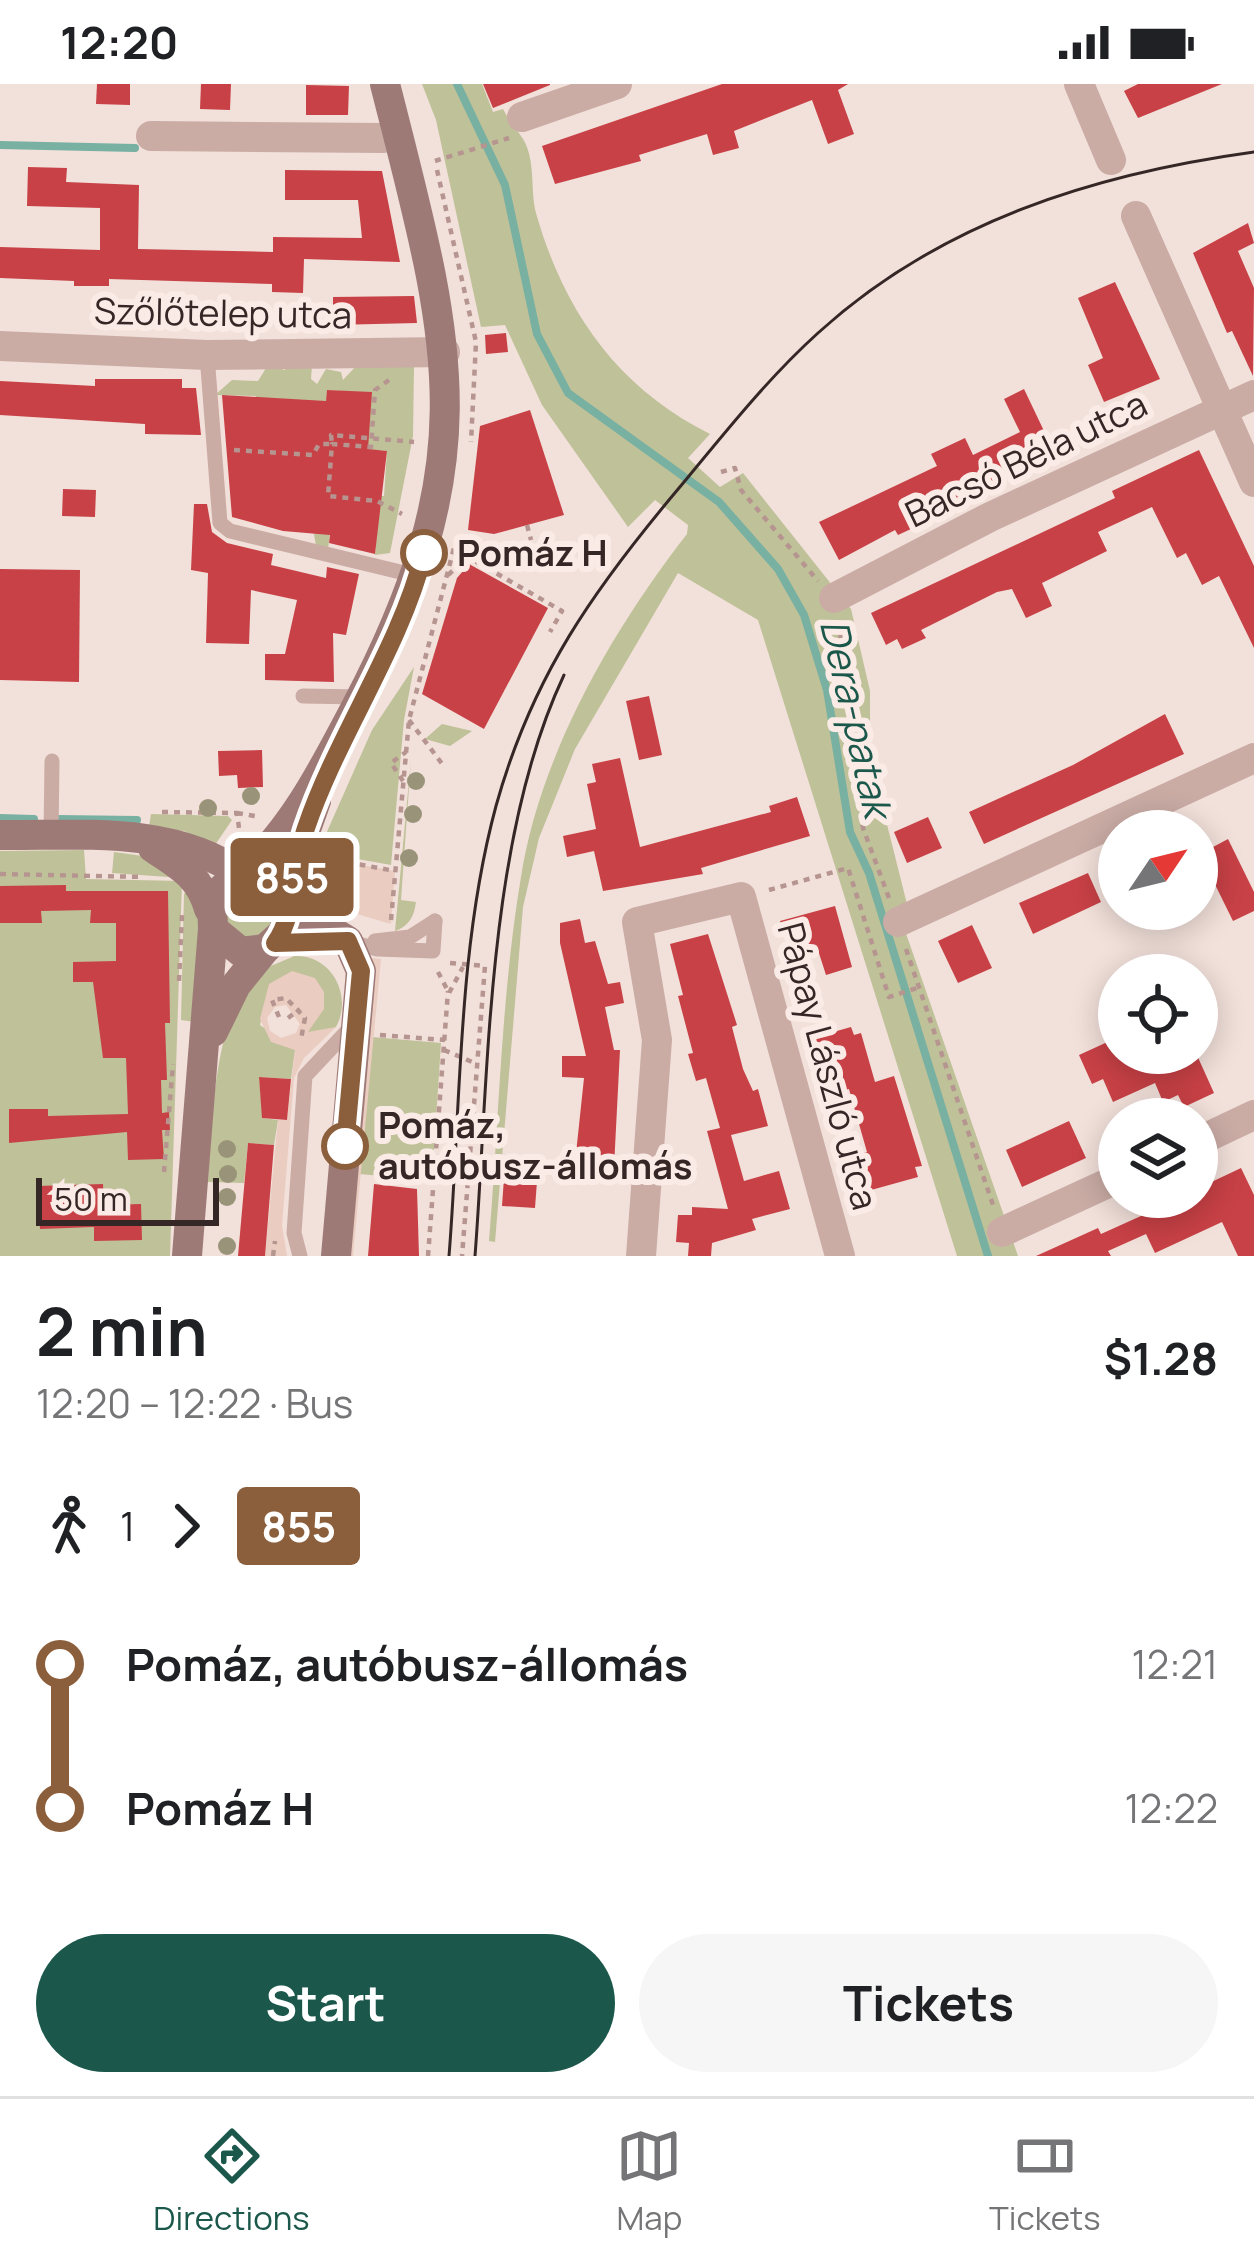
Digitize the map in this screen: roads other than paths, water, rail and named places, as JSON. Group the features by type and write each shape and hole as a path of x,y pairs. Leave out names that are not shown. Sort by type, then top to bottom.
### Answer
{"main road":[{"path":"202,911 218,886 242,873 278,837 362,697 418,573 447,438 432,354 431,259 391,138 386,84"},
{"path":"208,1042 236,985 284,932 305,828 338,742"},
{"path":"0,835 138,838 202,852 242,873 271,879 288,902 348,941 361,971 361,1028 336,1256"},
{"path":"138,838 189,871 203,889 208,1042 187,1256"},
{"path":"202,911 230,948 348,941"}],"street":[{"path":"517,127 617,84"},
{"path":"1079,84 1111,160"},
{"path":"151,136 391,138"},
{"path":"1136,216 1254,482"},
{"name":"Szőlőtelep utca","path":"0,346 207,355 432,354"},
{"name":"Bacsó Béla utca","path":"834,598 1254,395"},
{"path":"898,922 1254,758"},
{"name":"Pápay László utca","path":"641,1256 657,1040 637,922 741,898 840,1256"},
{"path":"1218,1132 1254,1115"},
{"path":"1002,1232 1098,1188"}],"lane":[{"path":"207,355 215,513 230,531 418,573"},
{"path":"303,696 362,697"},
{"path":"51,836 52,761"},
{"path":"435,921 433,951 376,949 348,941 410,938 435,921"},
{"path":"301,1256 294,1233 305,1076 361,1028"}],"waterway":[{"name":"Dera-patak","path":"457,84 505,185 537,334 568,393 719,502 778,569 804,615 827,690 850,832 869,873 988,1256"},
{"path":"0,145 135,148"},
{"path":"0,818 34,819"},
{"path":"57,819 137,820"}],"tram line":[{"path":"449,1256 462,1030 483,861 496,806 528,716 593,599 648,525 781,369 865,294 915,261 1022,209 1136,174 1254,152"},
{"path":"475,1256 489,1036 505,884 538,740 564,675"}],"place":[{"name":"Pomáz H","path":"424,553"},
{"name":"Pomáz, autóbusz-állomás","path":"345,1146"}]}
